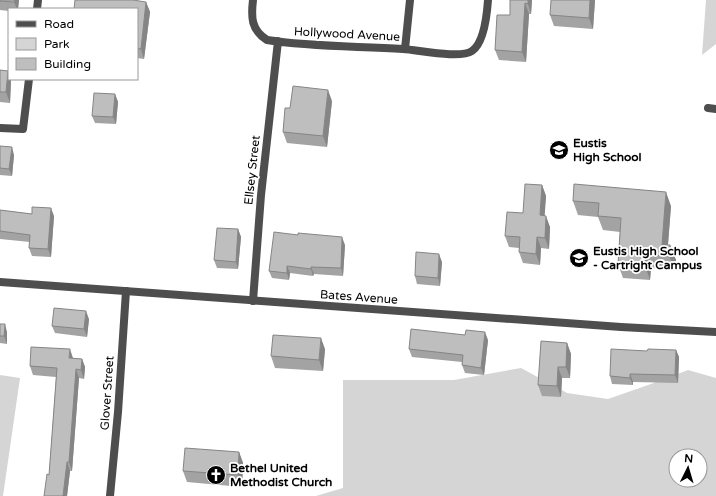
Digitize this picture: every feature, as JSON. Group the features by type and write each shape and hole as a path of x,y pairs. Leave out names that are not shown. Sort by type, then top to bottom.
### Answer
{"street":[{"name":"Hollywood Avenue","path":"253,0 252,10 255,30 260,36 267,40 337,46 405,49 445,54 466,54 472,52 480,42 484,29 488,0"},
{"path":"405,49 410,0"},
{"name":"Ellsey Street","path":"253,301 261,195 278,42"},
{"path":"0,128 23,129 29,80"},
{"name":"Bates Avenue","path":"0,282 621,327 716,332"},
{"name":"Glover Street","path":"110,496 118,412 126,291"}],"green space":[{"path":"706,0 716,0 716,44 702,55"},
{"path":"521,368 567,393 608,399 688,370 716,378 716,496 316,496 343,488 343,380 454,380"},
{"path":"0,375 20,378 3,496 0,496"}],"building":[{"path":"0,0 15,0 14,2"},
{"path":"75,0 133,0 146,2 141,49 138,48 138,8 74,8"},
{"path":"510,0 528,0 528,4 525,3 522,52 495,50 497,15 510,15"},
{"path":"551,0 590,0 589,18 550,15"},
{"path":"0,70 8,71 6,92 0,92"},
{"path":"293,86 328,90 323,136 283,132 285,108 290,108"},
{"path":"94,93 115,94 113,117 92,116"},
{"path":"0,146 12,147 9,169 0,168"},
{"path":"525,184 542,185 540,215 546,216 545,238 537,237 536,254 519,252 520,237 505,236 507,212 523,213"},
{"path":"574,184 666,192 662,245 670,245 669,256 646,254 645,266 618,264 621,218 598,216 599,203 573,201"},
{"path":"32,207 51,208 48,249 29,248 30,235 0,231 0,210 32,214"},
{"path":"217,228 238,229 236,262 214,260"},
{"path":"274,232 298,235 298,233 342,237 341,268 311,267 311,269 287,266 287,273 269,271"},
{"path":"416,252 439,254 438,278 415,276"},
{"path":"54,308 86,311 84,329 52,326"},
{"path":"0,324 5,324 4,336 0,336"},
{"path":"411,329 465,335 466,330 485,332 481,368 462,365 463,355 409,349"},
{"path":"273,335 321,338 319,360 271,356"},
{"path":"541,341 567,343 566,367 558,367 557,386 538,385"},
{"path":"31,347 70,349 69,358 82,359 81,370 76,369 69,462 67,462 63,496 44,496 47,474 49,475 57,368 30,366"},
{"path":"611,349 647,351 648,349 676,350 675,375 630,374 630,378 610,376"},
{"path":"185,448 239,452 238,475 183,471"}],"place":[{"name":"Eustis High School","path":"559,150"},
{"name":"Eustis High School - Cartright Campus","path":"579,258"},
{"name":"Bethel United Methodist Church","path":"216,475"}]}
